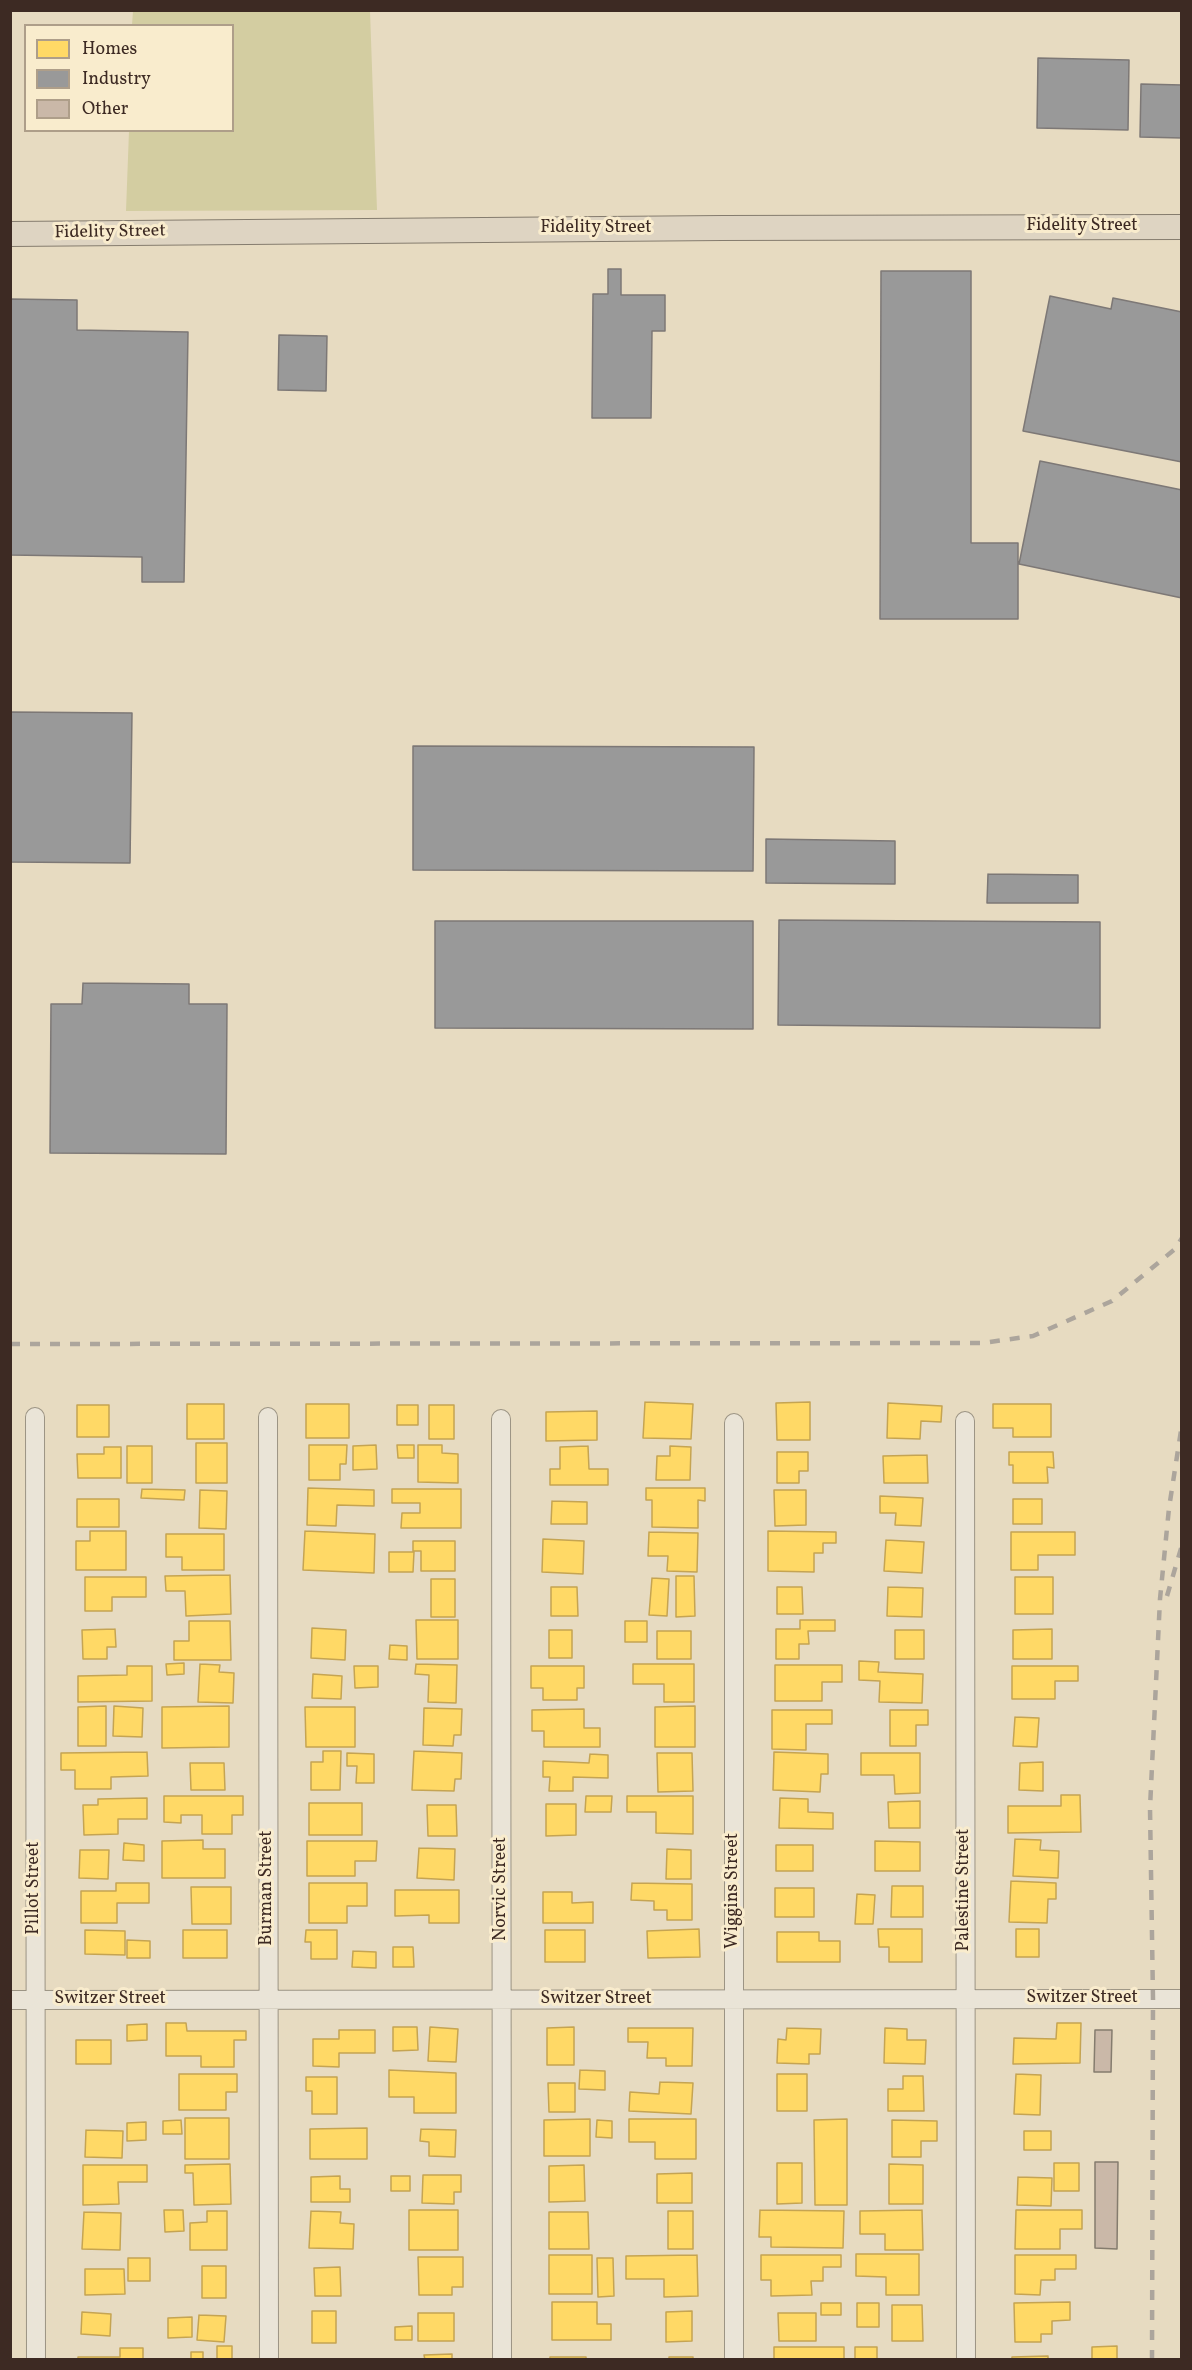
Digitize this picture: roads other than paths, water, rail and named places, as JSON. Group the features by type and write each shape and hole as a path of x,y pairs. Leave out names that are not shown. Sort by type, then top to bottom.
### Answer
{"main road":[{"name":"Fidelity Street","path":"10,234 711,228 1182,227"}],"street":[{"name":"Pillot Street","path":"35,1417 36,2360"},
{"name":"Burman Street","path":"268,1417 269,2360"},
{"name":"Norvic Street","path":"501,1419 502,2360"},
{"name":"Palestine Street","path":"965,1421 966,2360"},
{"name":"Wiggins Street","path":"734,1423 734,2360"},
{"name":"Switzer Street","path":"10,2000 1182,1999"}],"railway":[{"path":"10,1344 982,1343 1033,1336 1112,1301 1175,1249 1182,1238"},
{"path":"1152,2360 1153,1999 1150,1808 1160,1599 1169,1508 1182,1424"},
{"path":"1167,1596 1182,1545"}]}
